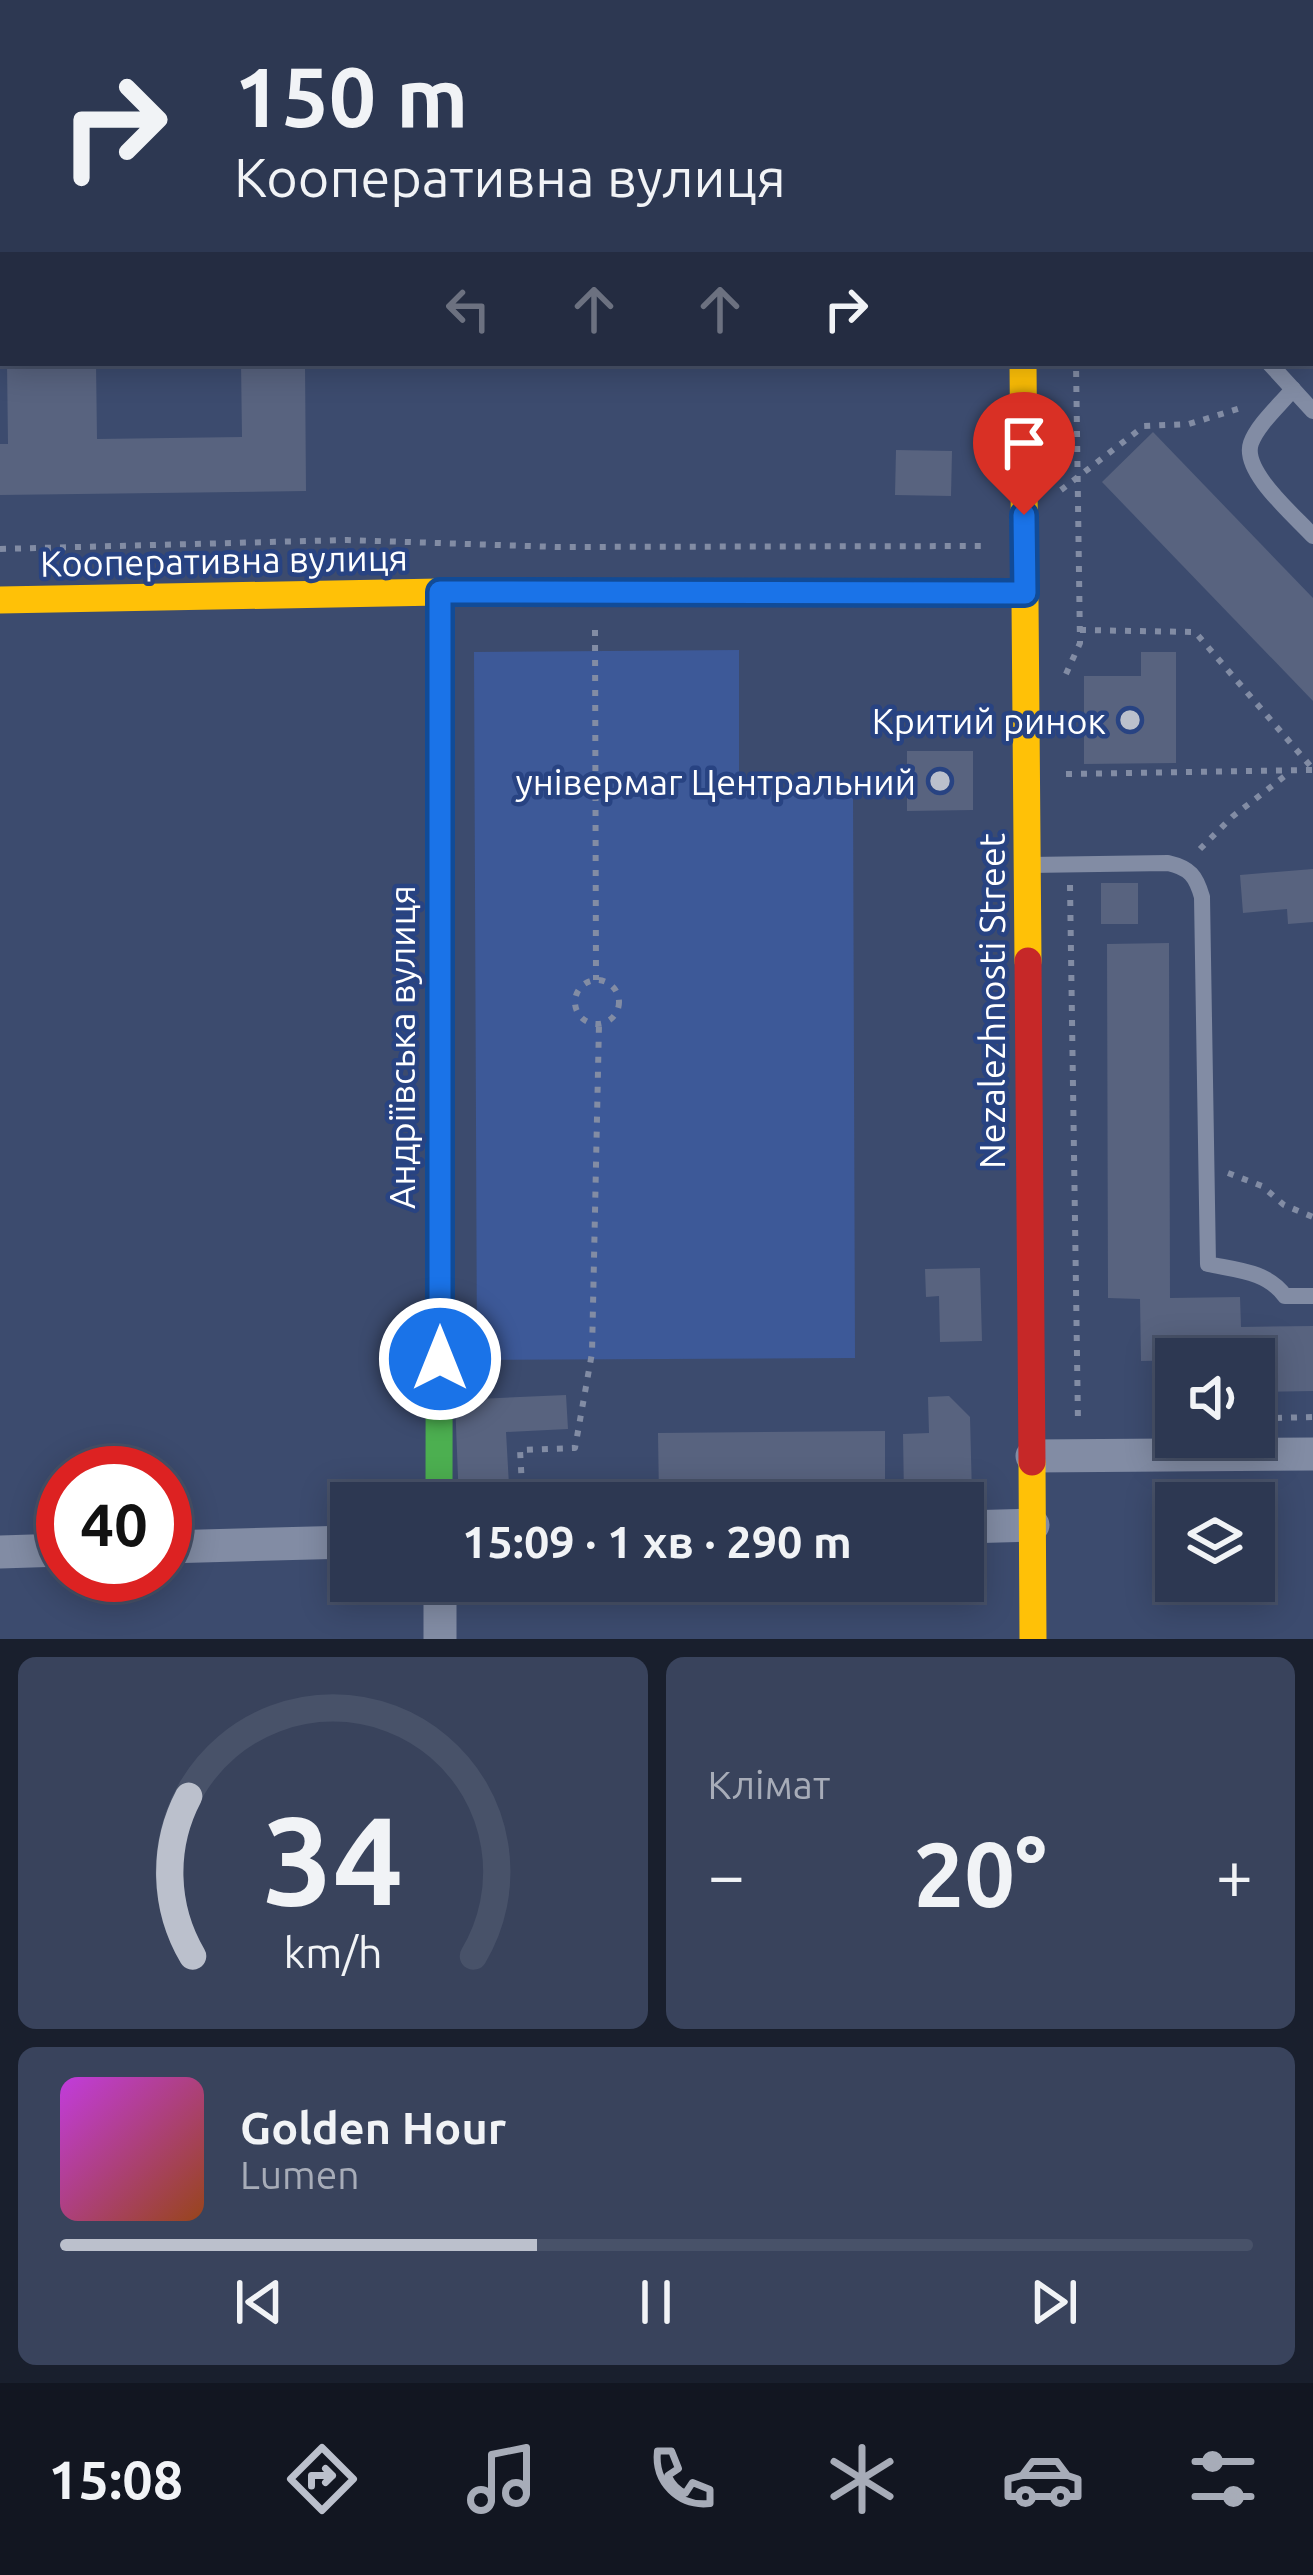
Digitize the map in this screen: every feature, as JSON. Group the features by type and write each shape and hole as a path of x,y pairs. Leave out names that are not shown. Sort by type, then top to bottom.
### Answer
{"street":[{"name":"Nezalezhnosti Street","path":"1023,366 1033,1639"},
{"name":"Кооперативна вулиця","path":"0,600 440,592 1025,593"},
{"name":"Андріївська вулиця","path":"440,592 440,1482"},
{"path":"1032,1456 1313,1454"},
{"path":"984,1527 1033,1526"},
{"path":"192,1546 330,1543"},
{"path":"0,1552 36,1551"},
{"path":"440,1602 440,1639"}],"lane":[{"path":"1272,366 1313,411"},
{"path":"1293,389 1251,442 1250,460 1313,536"},
{"path":"1029,866 1168,863 1186,867 1197,878 1202,897 1208,1264 1261,1276 1285,1296 1313,1296"}],"path":[{"path":"1063,690 1071,657 1080,643 1076,366"},
{"path":"1080,477 1144,426 1189,424 1255,405 1280,405"},
{"path":"0,549 347,540 433,545 983,549 982,528"},
{"path":"594,592 596,980"},
{"path":"1080,630 1195,632 1313,769"},
{"path":"1065,753 1066,774 1313,769"},
{"path":"1207,840 1293,770"},
{"path":"1070,865 1077,1422 1096,1421"},
{"path":"596,980 610,985 618,997 612,1018 599,1024 580,1017 574,1004 583,986 596,980"},
{"path":"522,1482 520,1450 575,1448 592,1353 599,1024"},
{"path":"1207,1171 1233,1173 1262,1186 1284,1205 1313,1216"},
{"path":"1275,1418 1313,1417"}],"shaded area":[{"path":"739,650 739,791 853,791 855,1358 477,1360 474,652"}],"building":[{"path":"7,366 96,366 97,439 242,437 241,366 305,366 306,491 0,495 0,444 8,444"},
{"path":"1153,432 1313,598 1313,701 1102,482"},
{"path":"896,450 952,451 951,496 895,495"},
{"name":"Критий ринок","path":"1141,652 1176,652 1176,763 1084,764 1084,676 1141,676"},
{"name":"універмаг Центральний","path":"907,751 973,751 973,810 907,811"},
{"path":"1313,869 1313,922 1288,924 1287,909 1243,913 1240,875"},
{"path":"1101,883 1138,883 1138,924 1101,924"},
{"path":"1169,943 1170,1298 1240,1297 1241,1327 1313,1326 1313,1391 1275,1392 1275,1338 1155,1338 1155,1361 1141,1361 1140,1299 1108,1298 1107,944"},
{"path":"980,1268 982,1341 940,1342 939,1296 926,1297 925,1269"},
{"path":"566,1395 568,1429 506,1432 509,1482 458,1482 455,1400"},
{"path":"949,1396 970,1417 972,1482 904,1482 903,1434 929,1433 928,1397"},
{"path":"885,1431 885,1482 659,1482 658,1433"}],"traffic: fast":[{"path":"439,1482 440,592"},
{"path":"670,592 1025,593"}],"traffic: slow":[{"path":"1023,366 1028,961"},
{"path":"0,600 670,592"},
{"path":"1032,1462 1033,1639"}],"traffic: jam":[{"path":"1028,961 1032,1462"}],"place":[{"name":"Критий ринок","path":"1130,720"},
{"name":"універмаг Центральний","path":"940,781"}],"route":[{"path":"440,1359 440,592 1025,593 1024,515"}]}
